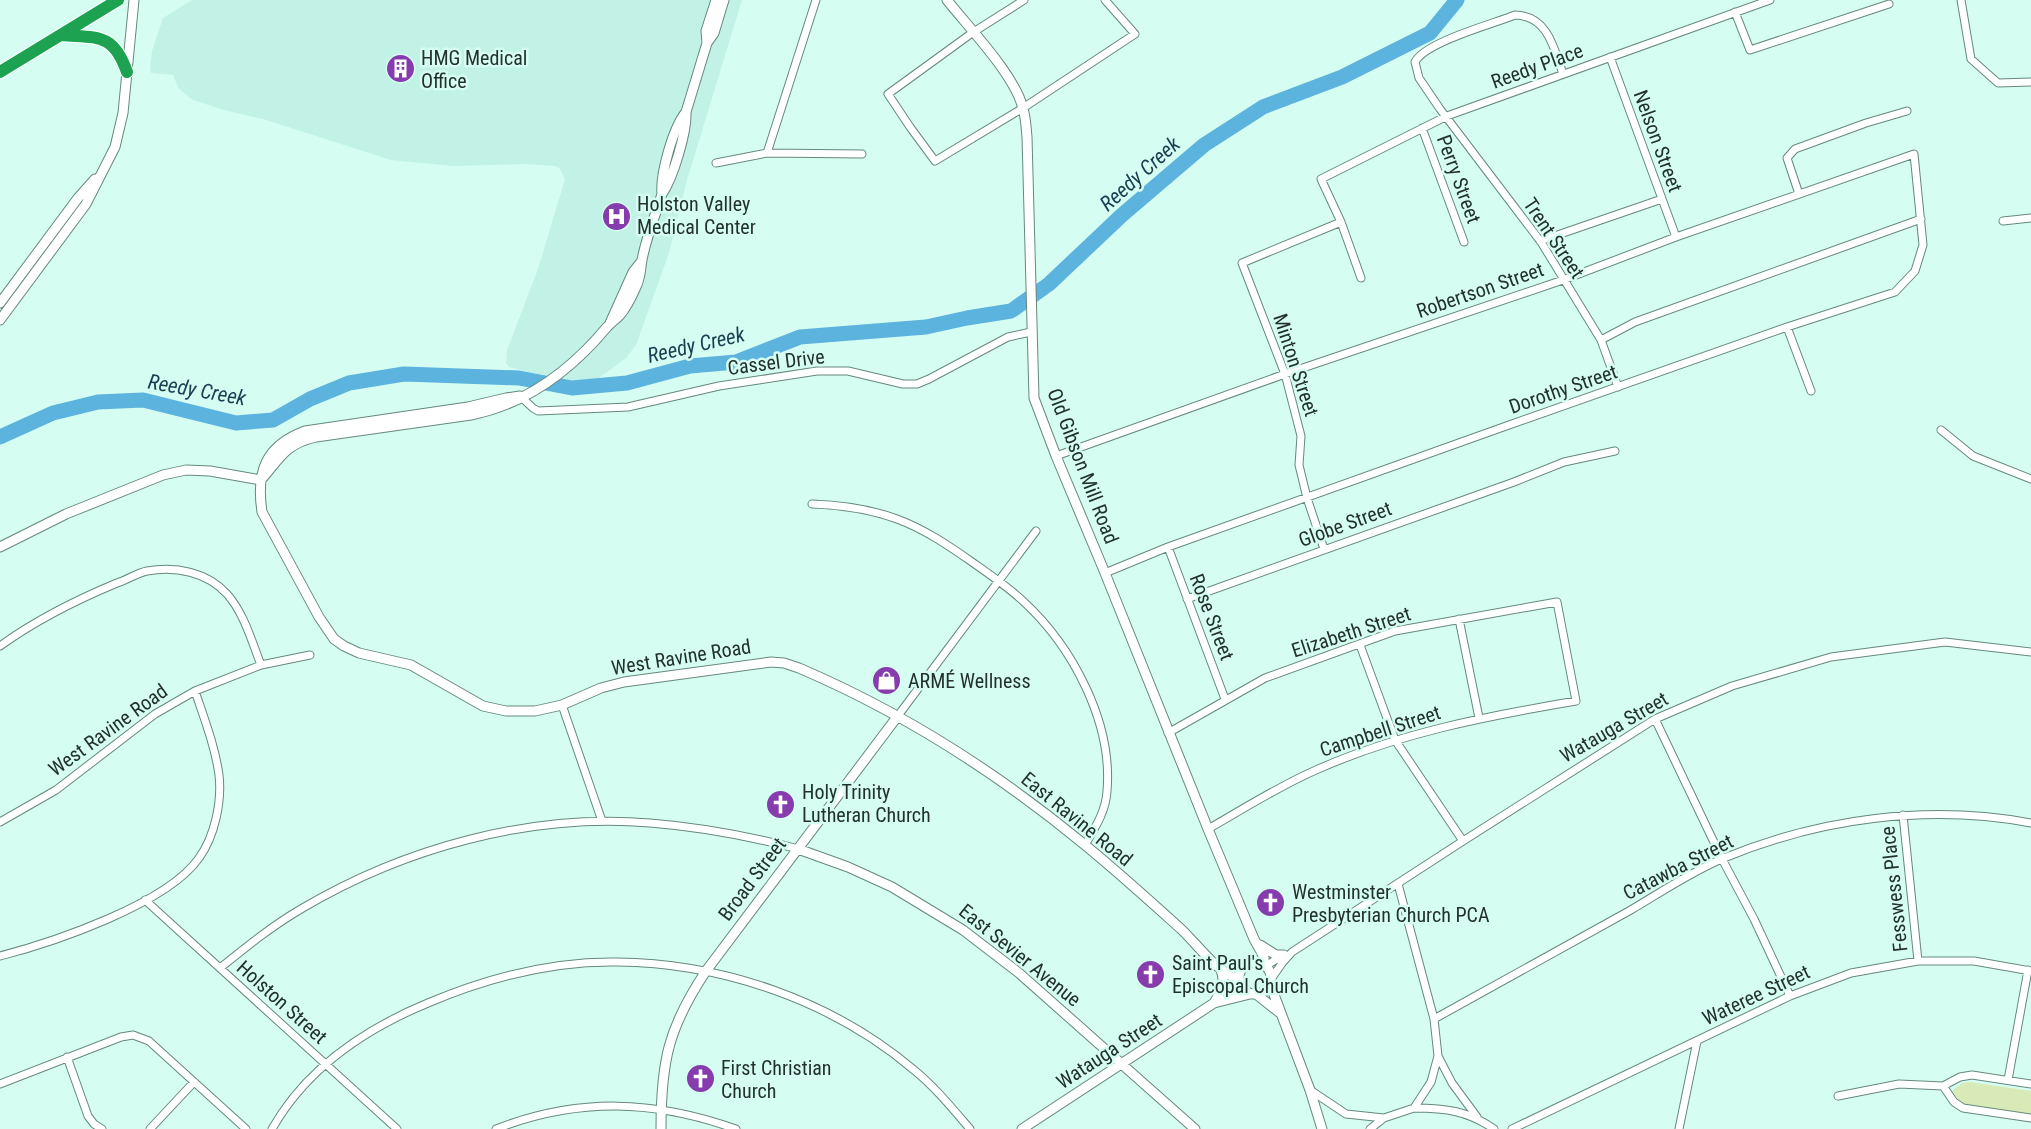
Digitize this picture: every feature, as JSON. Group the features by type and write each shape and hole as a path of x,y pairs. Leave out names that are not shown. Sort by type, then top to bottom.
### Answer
{"highway":[{"path":"0,72 118,0"},
{"path":"61,35 102,39 112,43 127,72"}],"street":[{"path":"0,320 86,204 115,147 127,72 134,0"},
{"name":"West Ravine Road","path":"707,43 706,31 716,0"},
{"name":"West Ravine Road","path":"724,0 714,33 707,43 686,112 679,121 660,183 662,195 641,261 633,272 609,325 598,339 569,367 524,395 468,407 305,431 285,441 273,451 263,466 260,497 262,512 318,617 334,639 359,653 411,665 461,696 483,706 506,711 535,711 562,705 611,684 771,662 784,663 811,674 897,717"},
{"path":"767,153 816,0"},
{"name":"Old Gibson Mill Road","path":"947,0 1002,68 1023,108 1027,137 1034,398 1168,733 1254,939 1264,957 1265,966"},
{"path":"1024,0 972,33 888,94 935,162 1023,108 1135,34 1105,0"},
{"name":"Reedy Place","path":"1341,222 1321,179 1448,116 1770,0"},
{"path":"1961,0 1971,59 1998,83 2031,82"},
{"path":"1735,12 1750,50 1889,4"},
{"name":"Trent Street","path":"1563,74 1545,30 1527,15 1515,15 1439,44 1417,58 1415,67 1419,78 1440,109 1448,116 1540,241 1601,340 1618,387"},
{"name":"Nelson Street","path":"1610,57 1676,237"},
{"path":"1799,194 1788,164 1788,158 1795,149 1866,123 1907,111"},
{"name":"Perry Street","path":"1422,128 1464,242"},
{"path":"716,163 767,153 862,154"},
{"name":"Robertson Street","path":"1056,456 1285,374 1563,280 1676,237 1914,154"},
{"name":"Dorothy Street","path":"1105,573 1168,547 1787,327 1895,292 1915,271 1923,246 1914,154"},
{"path":"0,303 78,198 103,170"},
{"path":"1540,241 1662,199"},
{"path":"2003,221 2031,218"},
{"path":"1601,340 1635,322 1921,219"},
{"path":"1341,222 1361,278"},
{"name":"Minton Street","path":"1324,549 1306,498 1299,465 1301,436 1285,374 1242,263 1341,222"},
{"path":"1787,327 1811,391"},
{"name":"Cassel Drive","path":"524,395 538,411 621,408 719,386 817,371 848,372 903,384 916,384 1008,338 1031,332"},
{"path":"1941,430 1973,456 2031,479"},
{"name":"Globe Street","path":"1187,599 1564,462 1615,452"},
{"path":"0,547 66,514 163,474 186,470 210,471 261,480"},
{"path":"812,504 863,510 895,518 924,530 1023,601 1054,635 1080,673 1102,735 1107,763 1107,792 1099,820 1085,845"},
{"name":"Broad Street","path":"660,1129 665,1057 671,1037 691,993 1036,531"},
{"name":"Rose Street","path":"1168,547 1225,699"},
{"path":"0,646 27,627 86,596 147,572 179,570 206,577 227,594 241,615 261,665"},
{"name":"Elizabeth Street","path":"1168,733 1265,678 1395,631 1557,602 1576,701"},
{"path":"1459,619 1479,718"},
{"name":"Watauga Street","path":"1265,966 1288,954 1656,719 1732,686 1832,657 1945,642 2031,652"},
{"path":"1360,645 1395,740 1463,841"},
{"name":"West Ravine Road","path":"0,822 56,789 155,714 195,691 261,665 310,655"},
{"path":"0,956 63,938 144,900 172,884 199,858 217,817 219,776 195,691"},
{"name":"Campbell Street","path":"1208,829 1315,770 1395,740 1479,718 1576,701"},
{"path":"562,705 602,821"},
{"name":"East Ravine Road","path":"897,717 997,779 1085,845 1178,927 1220,968 1239,980"},
{"path":"1656,719 1790,996"},
{"name":"Catawba Street","path":"1434,1019 1722,859 1787,835 1850,821 1903,814 2002,817 2031,823"},
{"name":"Fesswess Place","path":"1903,814 1918,961"},
{"path":"220,968 258,937 300,909 344,885 383,867 463,841 543,826 602,821 648,822 732,833 798,849"},
{"name":"East Sevier Avenue","path":"798,849 848,867 892,887 963,930 1018,973 1195,1129"},
{"path":"1398,884 1434,1019 1438,1056 1452,1083 1478,1118"},
{"name":"Holston Street","path":"144,900 397,1129"},
{"path":"1254,939 1267,951 1276,955 1288,954"},
{"name":"Old Gibson Mill Road","path":"1247,965 1254,939"},
{"name":"Watauga Street","path":"1271,982 1288,954"},
{"name":"Wateree Street","path":"1512,1129 1790,996 1851,973 1918,961 1974,961 2030,970"},
{"path":"272,1129 289,1102 325,1063 375,1029 418,1007 470,987 520,973 564,965 615,962 647,963 706,971 760,986 797,1000 859,1030 898,1056 933,1086 970,1129"},
{"path":"1214,1003 1222,991 1224,978 1220,968 1236,970 1258,963 1265,966 1269,971 1280,1013 1310,1090 1322,1129"},
{"path":"1214,1003 1239,980 1247,965"},
{"path":"2008,1080 2030,970"},
{"path":"1239,980 1243,989 1280,1013"},
{"path":"1253,994 1264,991 1271,982"},
{"name":"Watauga Street","path":"1022,1129 1214,1003 1253,994"},
{"path":"0,1084 121,1037 133,1035 149,1041 246,1129"},
{"path":"1678,1129 1697,1041"},
{"path":"1414,1108 1431,1082 1438,1056"},
{"path":"67,1057 88,1116 102,1129"},
{"path":"1838,1096 1899,1084 1943,1086 1960,1077 1972,1075 2031,1084"},
{"path":"150,1129 194,1082"},
{"path":"1943,1086 1954,1102 1963,1108 2031,1118"},
{"path":"1310,1090 1346,1114 1384,1118"},
{"path":"496,1129 571,1109 629,1106 697,1116 736,1129"},
{"path":"1370,1129 1384,1118 1414,1108 1444,1108 1478,1118 1494,1129"}],"shaded area":[{"name":"Holston Valley Medical Center","path":"192,0 742,0 687,180 669,253 636,345 626,358 596,380 581,382 523,371 509,367 506,363 507,350 538,269 565,179 560,169 555,166 525,164 453,166 391,160 263,119 193,100 179,89 173,75 151,73 150,67 152,51 163,18"},
{"path":"1970,1082 2031,1091 2031,1114 1962,1104 1952,1091 1962,1083"}],"waterway":[{"name":"Reedy Creek","path":"0,437 53,413 98,402 143,400 236,423 273,420 310,399 349,383 404,374 519,378 572,388 627,383 690,366 736,362 800,337 926,327 1011,311 1049,284 1122,215 1204,145 1263,107 1342,77 1430,33 1457,0"}],"place":[{"name":"HMG Medical Office","path":"400,69"},
{"name":"Holston Valley Medical Center","path":"616,216"},
{"name":"ARMÉ Wellness","path":"887,681"},
{"name":"Holy Trinity Lutheran Church","path":"781,804"},
{"name":"Westminster Presbyterian Church PCA","path":"1271,903"},
{"name":"Saint Paul's Episcopal Church","path":"1151,974"},
{"name":"First Christian Church","path":"700,1079"}]}
